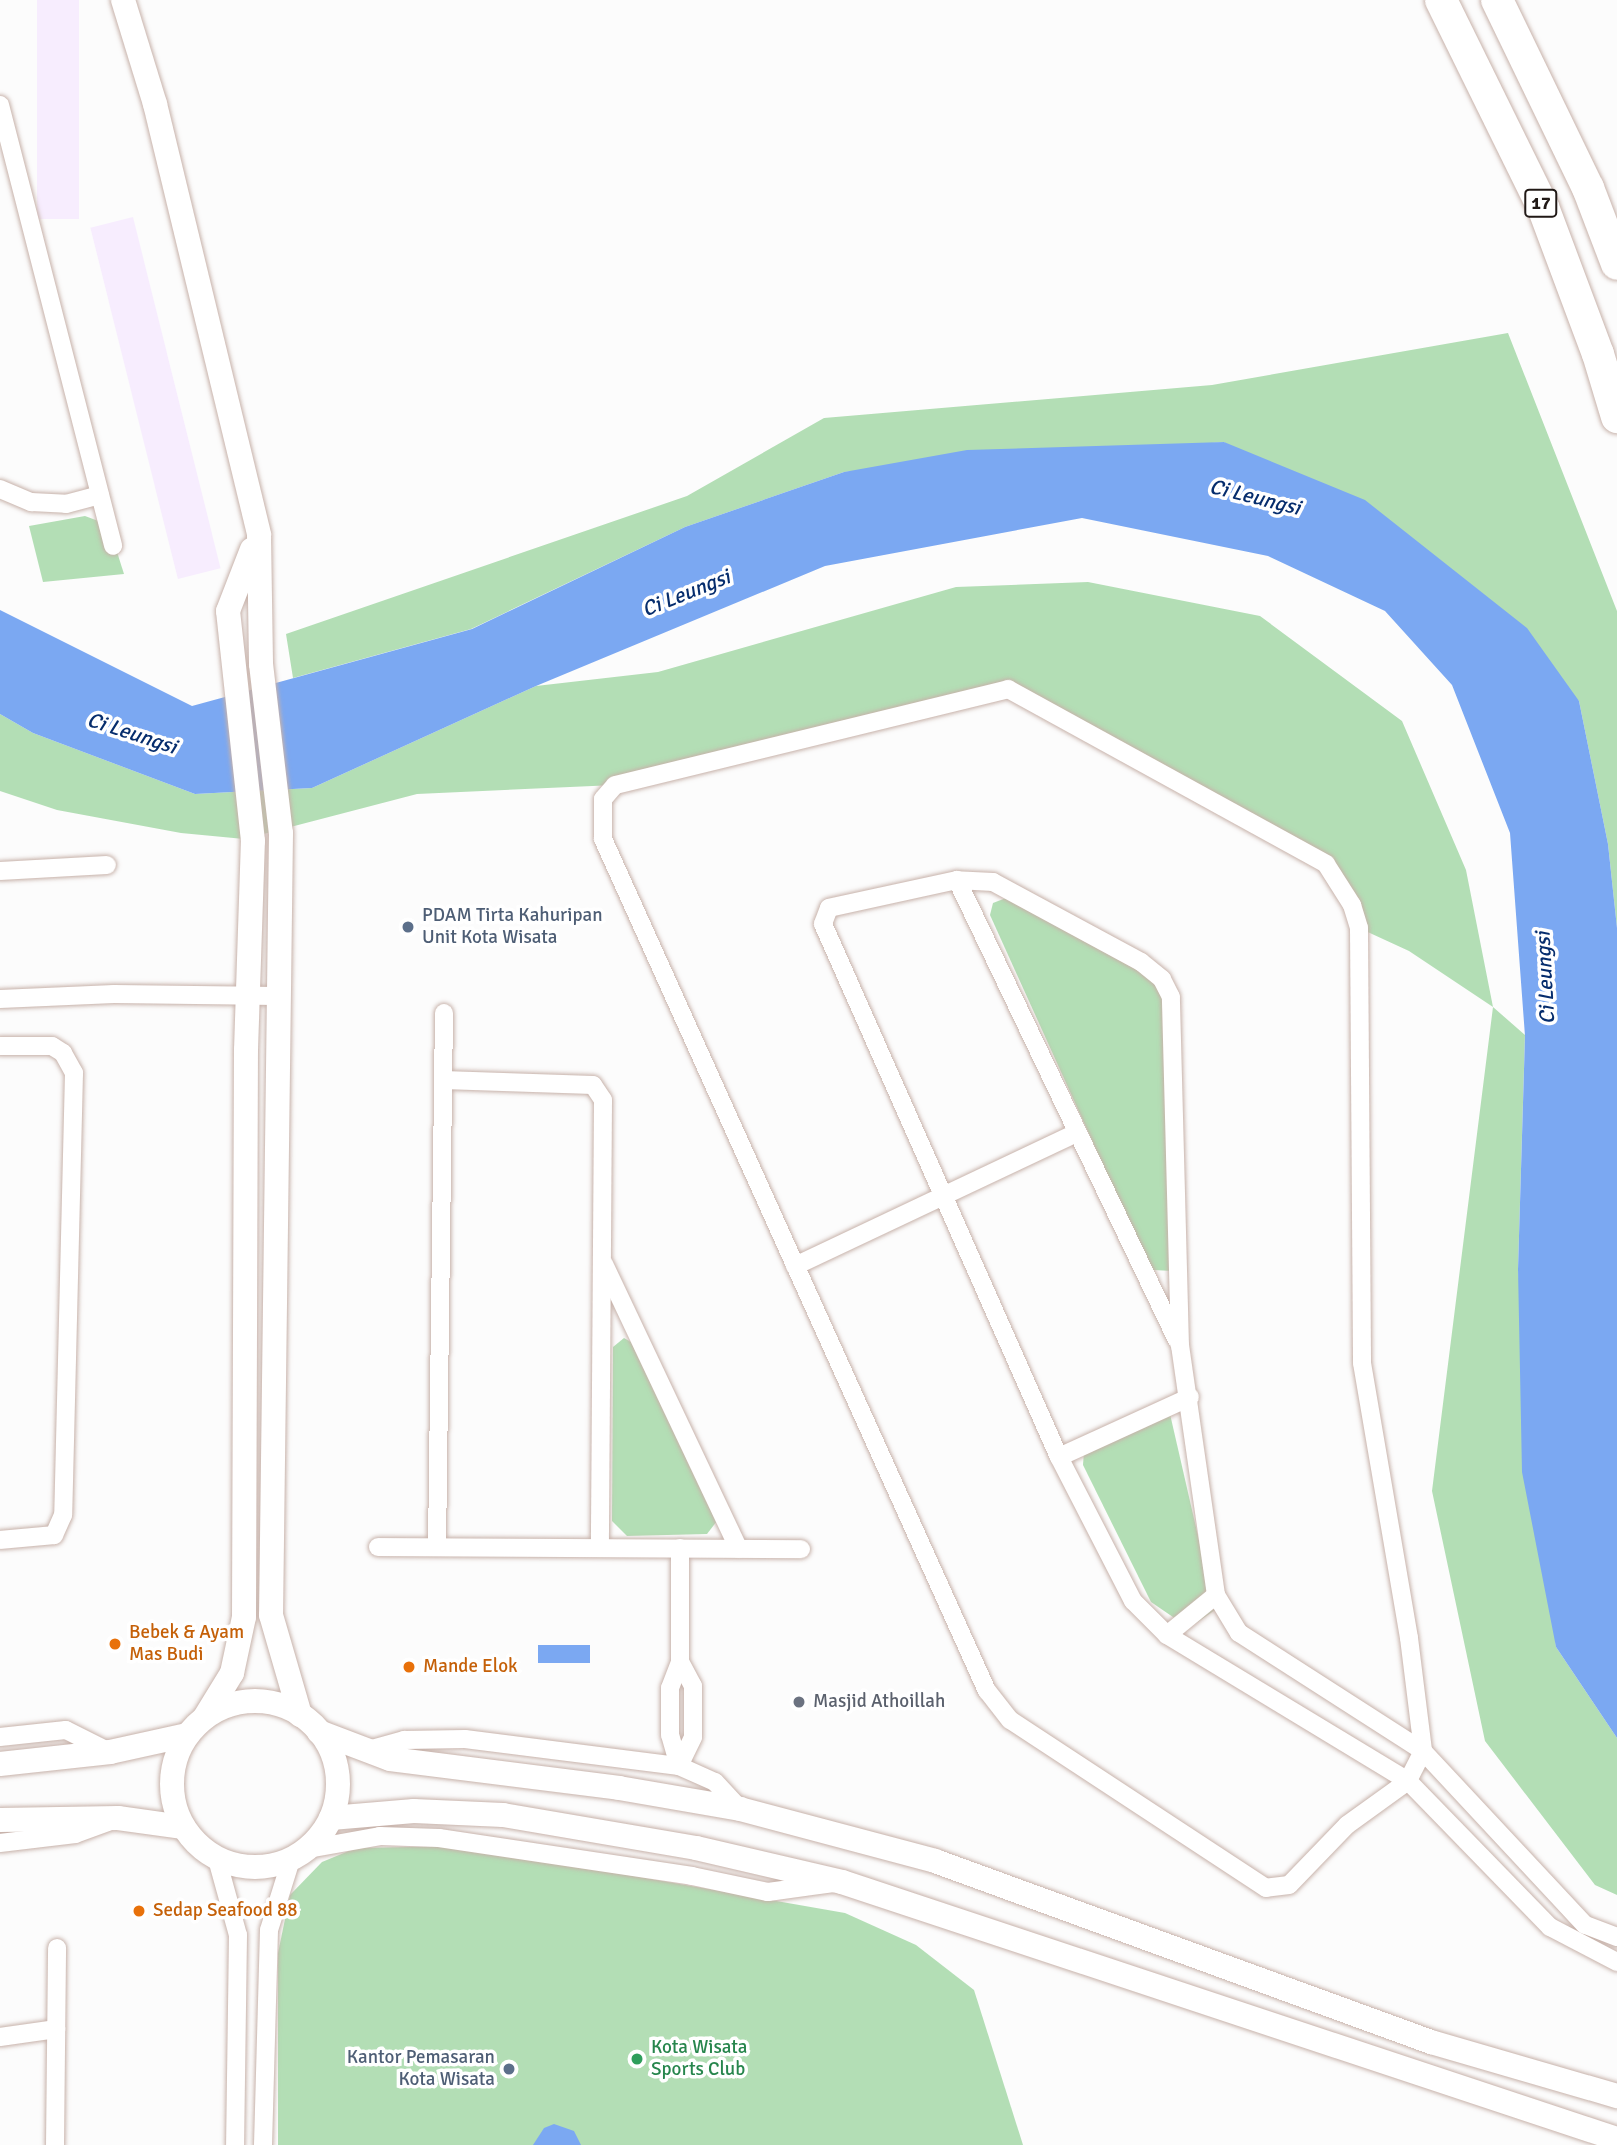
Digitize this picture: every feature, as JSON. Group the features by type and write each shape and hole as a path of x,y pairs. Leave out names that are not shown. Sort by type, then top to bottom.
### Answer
{"highway":[{"name":"17","path":"1441,0 1543,207 1598,354 1617,417"},
{"name":"17","path":"1497,0 1588,188 1617,264"}],"street":[{"path":"123,0 155,104 259,536 256,578 261,664 281,833 276,996 271,1615 300,1715"},
{"path":"0,105 113,546"},
{"path":"0,489 31,502 54,504 100,495"},
{"path":"259,536 228,611 231,667 253,841 248,996 244,1617 232,1673 205,1717 187,1735 172,1781 183,1827 217,1859 239,1867 273,1866 300,1855 380,1836 439,1838 691,1875 768,1892 842,1882"},
{"path":"1008,689 1326,864 1352,905 1359,928 1362,1363 1409,1638 1423,1751 1408,1781 1348,1825 1289,1885 1266,1888 1010,1720 987,1690 795,1266 603,839 603,799 615,785 1008,689"},
{"path":"0,871 107,865"},
{"path":"957,880 1180,1346"},
{"path":"1617,1937 1585,1925 1423,1751 1238,1633 1216,1595 1190,1397 1180,1346 1171,997 1163,979 1130,956 993,882 957,880 829,908 823,923 1059,1457 1133,1601 1167,1635 1408,1781 1550,1927 1617,1962"},
{"path":"0,999 114,994 276,996"},
{"path":"437,1547 444,1013"},
{"path":"0,1046 52,1046 63,1053 74,1073 63,1515 54,1535 0,1540"},
{"path":"443,1080 593,1085 603,1100 600,1548"},
{"path":"795,1266 1076,1133"},
{"path":"602,1258 739,1549"},
{"path":"1059,1457 1190,1397"},
{"path":"378,1547 801,1549"},
{"path":"678,1766 670,1735 670,1700 680,1662 680,1548"},
{"path":"1167,1635 1216,1595"},
{"path":"205,1717 227,1705 252,1701 278,1704 300,1715 319,1732 390,1759 606,1786 740,1809 934,1861 1085,1912 1431,2042 1617,2096"},
{"path":"0,1737 66,1730 110,1752"},
{"path":"263,2145 269,1930 300,1855 331,1818 337,1773 319,1732"},
{"path":"0,1764 110,1752 187,1735"},
{"path":"365,1751 404,1740 465,1739 678,1766 715,1782 740,1809"},
{"path":"331,1818 414,1811 503,1815 696,1848 842,1882 1617,2139"},
{"path":"0,1819 118,1818 183,1827"},
{"path":"0,1843 80,1833 118,1818"},
{"path":"217,1859 238,1935 235,2145"},
{"path":"55,2145 57,1948"},
{"path":"0,2037 56,2029"}],"shaded area":[{"path":"37,0 79,0 79,219 37,219"},
{"path":"133,217 221,568 178,579 90,228"}],"green space":[{"path":"1508,333 1617,611 1617,928 1608,844 1579,701 1224,442 844,472 685,527 471,629 293,678 286,634 687,496 824,418 1212,385"},
{"path":"85,516 101,522 111,533 124,574 43,582 29,526"},
{"path":"1088,582 1260,616 1402,721 1466,870 1493,1007 1409,951 1359,928 1326,864 1008,689 615,785 417,794 244,839 181,833 57,810 0,791 0,714 33,733 195,794 312,788 536,686 658,672 956,587"},
{"path":"1006,898 1155,980 1163,992 1173,1271 1153,1270 1147,1262 990,915 993,903"},
{"path":"1493,1007 1525,1035 1518,1269 1556,1647 1617,1738 1617,1895 1595,1885 1485,1741 1432,1491"},
{"path":"624,1338 631,1342 717,1521 707,1534 627,1536 612,1521 613,1347"},
{"path":"1170,1414 1215,1610 1189,1628 1151,1602 1083,1465 1084,1451"},
{"name":"Kota Wisata Sports Club","path":"462,1846 845,1913 916,1945 974,1990 1023,2145 278,2145 278,1953 290,1895 322,1862 356,1848"}],"water":[{"name":"Ci Leungsi","path":"1224,442 1365,500 1527,628 1579,701 1608,844 1617,928 1617,1738 1556,1647 1522,1472 1518,1269 1525,1036 1510,833 1452,685 1385,611 1268,556 1082,518 825,566 536,686 312,788 195,794 33,733 0,714 0,610 192,706 472,629 685,527 844,472 967,450"},
{"path":"538,1645 590,1645 590,1663 538,1663"},
{"path":"554,2124 574,2131 581,2145 533,2145 544,2128"}],"place":[{"name":"PDAM Tirta Kahuripan Unit Kota Wisata","path":"408,927"},
{"name":"Bebek & Ayam Mas Budi","path":"115,1644"},
{"name":"Mande Elok","path":"409,1667"},
{"name":"Masjid Athoillah","path":"799,1702"},
{"name":"Sedap Seafood 88","path":"139,1911"},
{"name":"Kota Wisata Sports Club","path":"637,2059"},
{"name":"Kantor Pemasaran Kota Wisata","path":"509,2069"}]}
